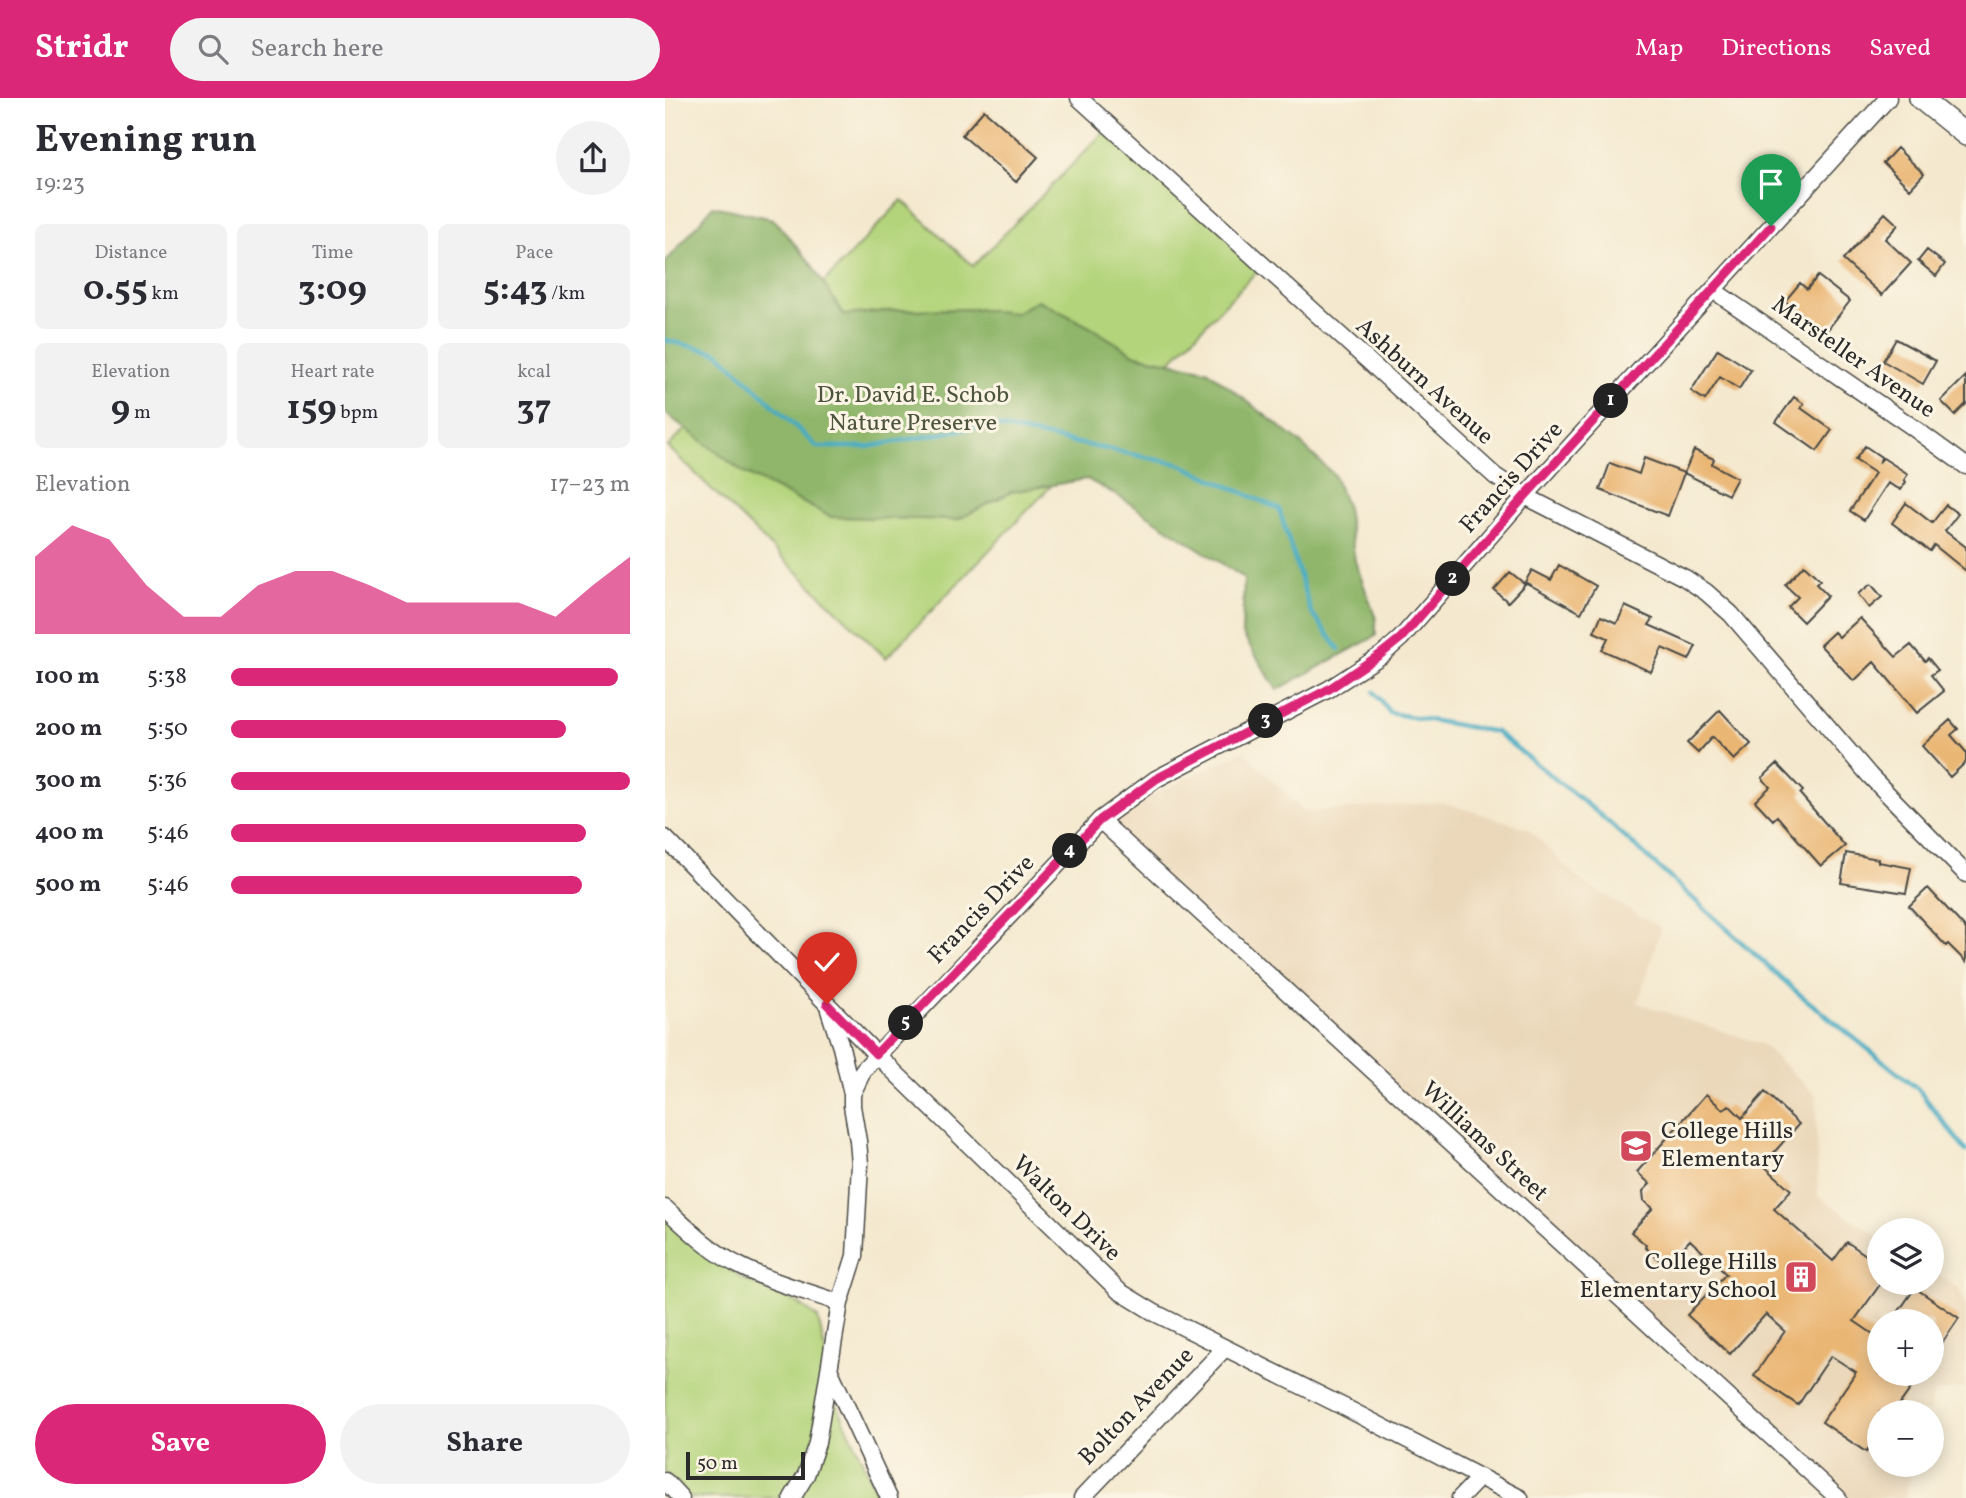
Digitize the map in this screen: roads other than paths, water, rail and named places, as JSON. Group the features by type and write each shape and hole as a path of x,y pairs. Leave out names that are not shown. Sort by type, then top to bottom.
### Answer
{"street":[{"name":"Ashburn Avenue","path":"1079,98 1495,476 1525,496 1685,578 1706,592 1731,614 1870,776 1966,874"},
{"name":"Francis Drive","path":"852,1094 864,1069 876,1054 1100,820 1156,779 1329,689 1401,638 1525,496 1888,98"},
{"path":"1920,98 1966,135"},
{"name":"Marsteller Avenue","path":"1713,290 1966,466"},
{"name":"Williams Street","path":"1100,820 1838,1498"},
{"name":"Walton Drive","path":"665,838 876,1054 1119,1291 1155,1313 1520,1498"},
{"path":"792,1498 806,1475 817,1443 840,1303 855,1256 857,1238 860,1164 852,1094 827,1004"},
{"path":"665,1208 694,1234 735,1264 840,1303"},
{"name":"Bolton Avenue","path":"1082,1498 1225,1348"},
{"path":"830,1371 889,1498"},
{"path":"1460,1498 1480,1477"},
{"path":"665,1481 681,1498"}],"waterway":[{"path":"665,340 719,353 817,447 867,447 989,425 1179,464 1279,509 1311,612 1339,649"},
{"path":"1374,692 1390,713 1496,732 1598,813 1798,993 1918,1089 1966,1151"}],"place":[{"name":"College Hills Elementary","path":"1636,1146"},
{"name":"College Hills Elementary School","path":"1801,1277"}],"park label":[{"name":"Dr. David E. Schob Nature Preserve","path":"913,410"}]}
